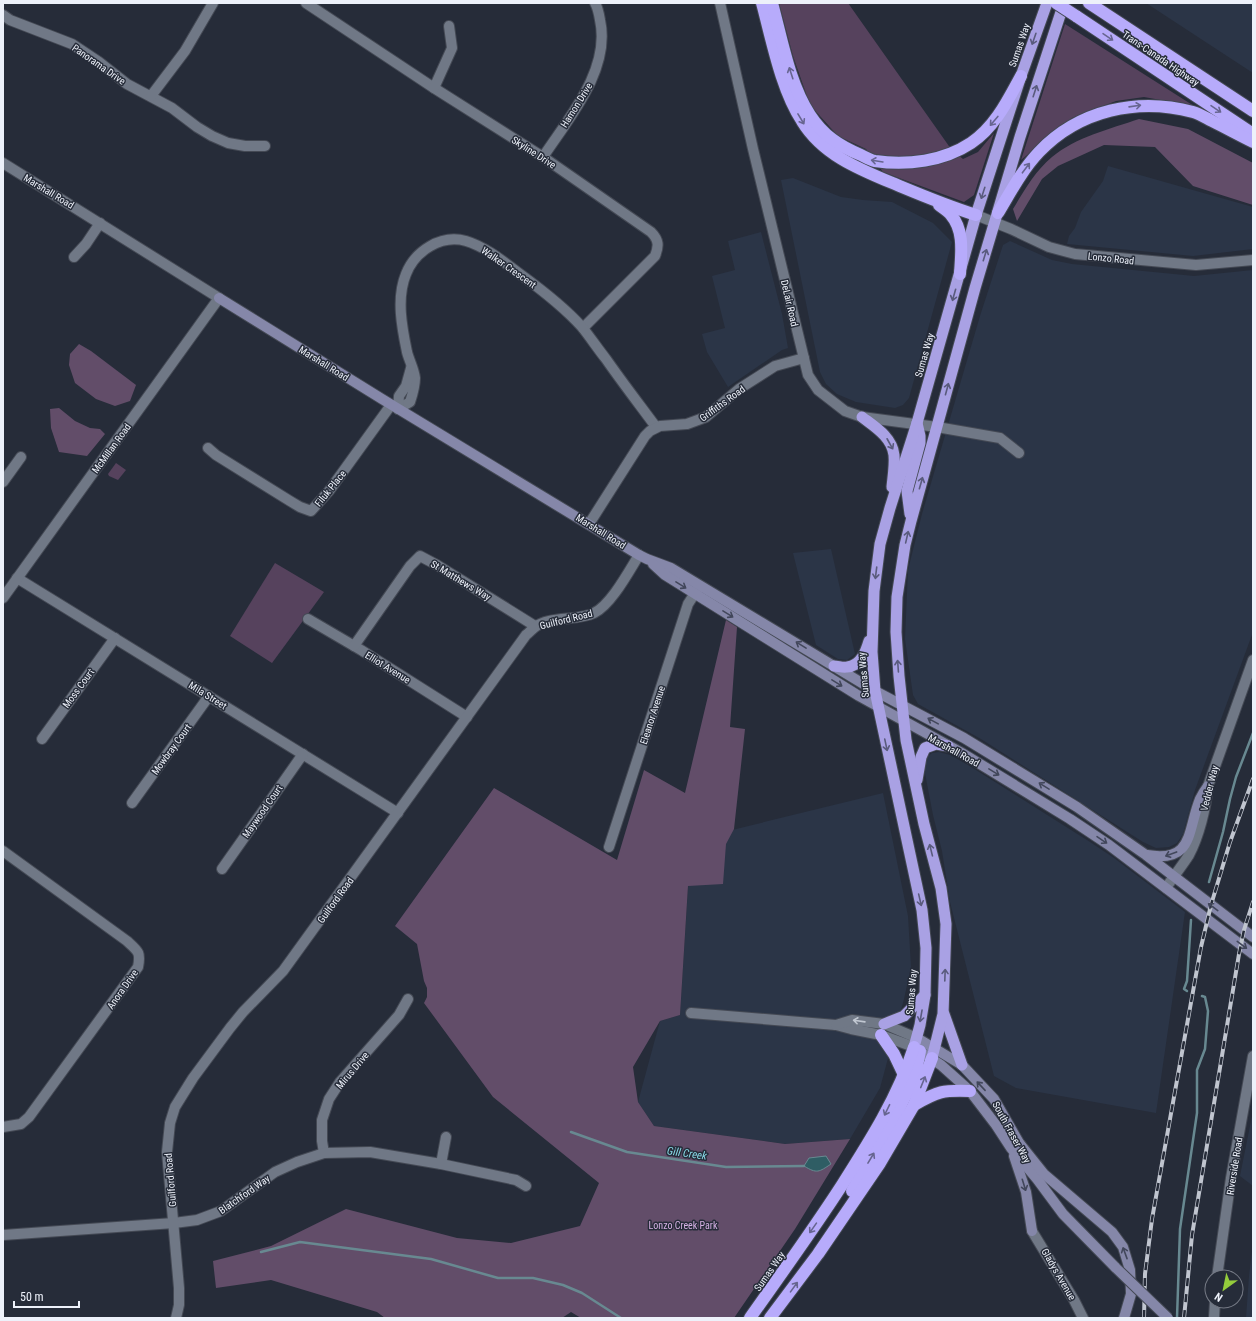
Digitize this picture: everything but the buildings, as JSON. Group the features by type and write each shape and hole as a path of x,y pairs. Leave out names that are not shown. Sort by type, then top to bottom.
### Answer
{"highway":[{"path":"762,3 786,89 802,122 827,150 848,164 934,200 976,215"},
{"path":"772,3 796,87 810,114 824,133 843,148 873,161 900,163 927,161 949,154 971,143 987,129 1003,110 1021,76"},
{"name":"Sumas Way","path":"750,1318 821,1217 865,1149 881,1122 917,1045 925,994 926,948 922,910 875,691 872,652 874,591 880,544 976,215 1021,76 1047,3"},
{"name":"Trans-Canada Highway","path":"1056,3 1253,134"},
{"path":"770,1318 818,1254 880,1163 914,1105 933,1053 943,1014 946,924 941,888 924,824 906,740 897,653 897,597 905,545 911,521 975,288 1020,137 1064,3"},
{"name":"Trans-Canada Highway","path":"1089,3 1253,111"},
{"path":"996,218 1038,153 1053,139 1073,124 1092,116 1140,105 1161,106 1195,112 1253,142"},
{"path":"934,200 952,216 958,226 960,238 960,274"},
{"path":"862,417 883,433 893,449 894,456 890,508"},
{"path":"911,521 907,491 920,443 920,436 916,423"},
{"path":"834,666 848,667 856,664 865,653 872,630"},
{"path":"916,784 921,757 925,748 936,744 948,746"},
{"path":"904,1075 882,1029 904,1016 925,994"},
{"path":"943,1014 962,1065"},
{"path":"818,1254 844,1203 899,1110 915,1076 917,1045"},
{"path":"914,1105 932,1095 941,1092 970,1091"}],"main road":[{"name":"Marshall Road","path":"219,298 395,407 643,557 665,575 697,589 834,666 875,691 1004,761 1078,807 1146,855 1249,930 1253,937"},
{"name":"Marshall Road","path":"697,589 811,667 904,722 996,773 1070,819 1109,845 1253,954"},
{"path":"1146,855 1156,857 1172,856 1184,845 1189,837 1200,798 1208,786"},
{"name":"South Fraser Way","path":"917,1045 962,1065 994,1099 1015,1146"},
{"name":"South Fraser Way","path":"933,1053 947,1070 970,1091 996,1125 1015,1146 1063,1214 1168,1318"},
{"path":"1015,1146 1026,1192 1032,1231"},
{"path":"1015,1146 1044,1174 1112,1232 1123,1247 1130,1270 1131,1294 1124,1318"}],"street":[{"path":"151,96 185,51 213,3"},
{"name":"Skyline Drive","path":"308,3 434,88 543,157 651,232 657,238 658,248 655,256 582,328"},
{"name":"Hamon Drive","path":"543,157 583,96 594,76 601,50 602,29 597,7 594,3"},
{"name":"DeLair Road","path":"720,3 753,149 808,375 818,390 845,410 862,417 916,423 1000,438 1019,453"},
{"name":"Panorama Drive","path":"3,15 10,20 72,44 99,62 127,84 172,108 196,127 212,136 228,143 245,146 265,146"},
{"path":"434,88 452,48 449,26"},
{"name":"Marshall Road","path":"3,163 219,298"},
{"name":"Lonzo Road","path":"976,215 996,218 1011,229 1049,247 1075,254 1196,265 1253,260"},
{"path":"74,257 86,244 100,223"},
{"name":"Walker Crescent","path":"395,407 399,396 406,386 411,366 403,329 400,298 406,273 416,259 427,248 438,241 452,239 467,241 487,250 548,295 582,328 656,427"},
{"name":"McMillan Road","path":"3,598 219,298"},
{"name":"Griffiths Road","path":"656,427 687,424 706,417 739,389 775,366 804,358"},
{"name":"Filuk Place","path":"208,448 216,455 290,501 311,511 329,491 395,407"},
{"path":"589,524 645,436 656,427"},
{"path":"3,482 21,457"},
{"name":"St Matthews Way","path":"354,646 410,566 420,556 437,564 535,626"},
{"name":"Guilford Road","path":"176,1318 179,1305 180,1288 167,1152 172,1118 183,1092 230,1028 296,954 516,648 535,626 596,612 611,598 643,557"},
{"name":"Mila Street","path":"17,578 398,813"},
{"name":"Eleanor Avenue","path":"609,847 688,604 697,589"},
{"name":"Elliot Avenue","path":"308,619 467,717"},
{"name":"Moss Court","path":"42,739 116,638"},
{"name":"Vedder Way","path":"1166,888 1193,847 1206,801 1208,786 1253,660"},
{"name":"Mowbray Court","path":"132,802 209,696"},
{"name":"Maywood Court","path":"222,869 303,754"},
{"name":"Anora Drive","path":"3,851 127,941 135,948 140,956 138,967 34,1112 21,1124 3,1126"},
{"name":"Mirus Drive","path":"324,1153 322,1141 322,1120 329,1098 340,1082 399,1015 408,999"},
{"name":"South Fraser Way","path":"691,1013 836,1025 851,1029 882,1029 917,1045"},
{"name":"Riverside Road","path":"1218,1269 1231,1178 1253,1056"},
{"path":"441,1164 446,1137"},
{"name":"Blatchford Way","path":"3,1236 197,1220 221,1211 275,1172 297,1162 324,1153 370,1152 441,1164 516,1180 526,1186"},
{"name":"Gladys Avenue","path":"1032,1231 1074,1300 1083,1318"}],"shaded area":[{"path":"779,3 848,3 951,149 963,159 978,152 994,133 974,195 964,202 883,172 866,149 838,136 810,105 793,56"},
{"path":"1146,3 1253,3 1253,73"},
{"path":"1065,24 1194,106 1144,97 1116,101 1072,118 1021,160"},
{"path":"1108,166 1253,207 1253,249 1193,256 1067,244 1069,236 1075,228 1081,212 1103,181"},
{"path":"793,178 841,197 892,202 933,223 952,242 909,398 903,405 895,408 856,402 837,394 826,384 820,372 781,180"},
{"path":"761,232 782,314 788,348 782,350 728,387 707,352 702,334 725,328 712,276 735,270 728,241"},
{"path":"1010,241 1052,260 1072,264 1194,276 1253,270 1253,632 1195,790 1183,834 1177,843 1169,847 1156,848 1143,842 981,739 918,704 913,695 905,639 908,570 922,514 980,316 1003,245"},
{"path":"116,463 126,470 118,480 109,476 108,474"},
{"path":"831,549 855,654 847,660 838,659 816,645 793,553"},
{"path":"275,563 324,592 272,663 230,636"},
{"path":"939,752 950,755 968,765 1090,842 1114,858 1185,912 1156,1113 1016,1088 994,1076 950,902 942,851 924,768 925,759 932,753"},
{"path":"883,793 908,916 911,967 880,1088 850,1139 785,1144 654,1126 638,1102 660,1021 680,1015 691,840"},
{"path":"1253,1111 1253,1186 1240,1176"},
{"path":"826,1156 831,1164 821,1170 815,1171 804,1166 809,1158"},
{"path":"1253,1243 1253,1318 1246,1318 1249,1276"}],"green space":[{"path":"1139,119 1188,129 1253,163 1253,205 1193,186 1155,147 1104,145 1058,166 1042,179 1017,221 1013,209 1035,175 1052,157 1061,150 1082,139"},
{"path":"79,344 91,351 136,385 130,401 115,406 96,399 75,383 69,365 70,354"},
{"path":"59,408 75,421 90,428 100,429 105,434 87,456 59,452 51,428 50,409"},
{"name":"Lonzo Creek Park","path":"726,620 737,627 730,727 745,729 734,829 726,844 723,884 688,886 680,1015 660,1021 633,1067 638,1102 654,1126 785,1144 850,1139 795,1229 734,1318 581,1318 571,1312 562,1318 385,1318 377,1312 271,1280 216,1288 213,1261 271,1246 346,1209 457,1238 511,1243 580,1226 599,1183 493,1097 424,1003 427,997 427,988 424,981 417,944 395,926 494,788 617,860 644,770 685,793"}],"waterway":[{"path":"1209,882 1236,777 1253,733"},
{"path":"1187,991 1184,989 1187,981 1191,920"},
{"path":"1177,1318 1180,1229 1197,1113 1197,1070 1205,1049 1208,1011 1205,997 1202,996"},
{"name":"Gill Creek","path":"571,1132 627,1152 726,1167 804,1166"},
{"path":"261,1252 300,1242 431,1259 498,1278 533,1278 563,1285 582,1293 621,1318"}],"railway":[{"path":"1144,1318 1145,1274 1152,1219 1201,947 1211,905 1230,842 1253,779"},
{"path":"1184,1318 1192,1235 1239,954 1244,930 1253,902"}]}
